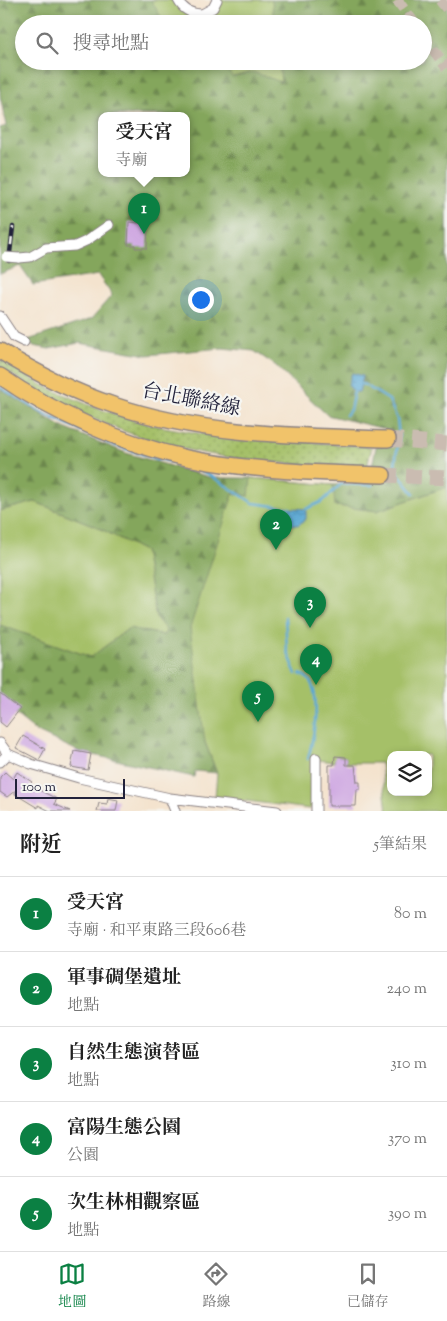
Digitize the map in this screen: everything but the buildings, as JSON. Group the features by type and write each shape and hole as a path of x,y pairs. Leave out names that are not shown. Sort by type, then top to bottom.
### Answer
{"highway":[{"name":"台北聯絡線","path":"0,351 26,367 87,396 154,417 226,430 262,434 388,439"},
{"path":"0,376 46,405 78,420 146,446 186,458 261,469 383,475"}],"street":[{"path":"178,0 189,12 202,14 213,8 216,0"},
{"path":"3,256 30,257 46,248 75,246 86,241 109,225"},
{"path":"0,316 14,337 24,342"},
{"path":"0,743 8,754 31,764 79,778 170,798 277,811"},
{"path":"0,762 8,754"},
{"path":"316,758 316,811"},
{"path":"170,798 174,811"}],"green space":[{"path":"0,0 173,0 184,13 189,15 15,15 15,70 432,70 432,15 213,15 218,9 221,0 447,0 447,487 377,511 233,494 205,742 217,773 195,771 194,777 80,752 35,731 0,703 0,625 91,657 129,628 164,635 156,618 144,551 95,526 35,502 0,511 0,389 64,428 126,453 212,478 251,478 333,485 383,480 382,470 372,467 376,446 384,446 385,429 327,415 275,365 254,351 222,348 147,355 79,343 49,349 19,343 91,319 112,295 98,275 33,285 20,266 0,274 0,128 6,126 0,95"},
{"path":"151,0 173,0 178,7 190,15 160,15"},
{"path":"221,0 272,0 273,15 213,15 218,9"},
{"path":"224,70 280,70 281,82 253,72 232,77 230,73"},
{"path":"0,359 44,386 96,408 147,424 203,434 372,447 367,467 289,464 237,458 161,443 98,421 38,391 0,367"},
{"path":"251,478 333,485 335,506 377,511 447,487 447,811 387,811 381,763 346,763 346,757 336,756 334,762 312,758 313,806 310,809 215,797 217,773 205,742 190,628 233,494 249,496"},
{"path":"35,502 95,526 144,551 156,618 166,630 164,635 129,628 91,657 0,625 0,511"}],"water":[{"path":"352,373 363,376 359,392 354,392 348,385"},
{"path":"290,508 306,509 306,519 298,525 285,524"}],"waterway":[{"path":"361,384 389,400 397,419 399,436 395,464 397,472 414,494"},
{"path":"0,387 43,413 111,444 185,465 208,474 253,503 290,508"},
{"path":"346,415 350,410 354,392"},
{"path":"306,509 323,501 341,484 373,485"},
{"path":"279,533 285,524"},
{"path":"285,617 287,650 293,665"},
{"path":"293,667 296,674"},
{"path":"300,674 308,679 313,688 315,699 315,726 308,759"}],"tunnel":[{"path":"397,0 408,15"},
{"path":"440,0 447,9"},
{"path":"432,48 447,68"},
{"path":"388,439 447,444"},
{"path":"383,475 447,478"}],"railway":[{"path":"9,261 13,227"}],"place":[{"name":"受天宮","path":"144,234"},
{"name":"軍事碉堡遺址","path":"276,550"},
{"name":"自然生態演替區","path":"310,628"},
{"name":"富陽生態公園","path":"316,685"},
{"name":"次生林相觀察區","path":"258,722"}]}
